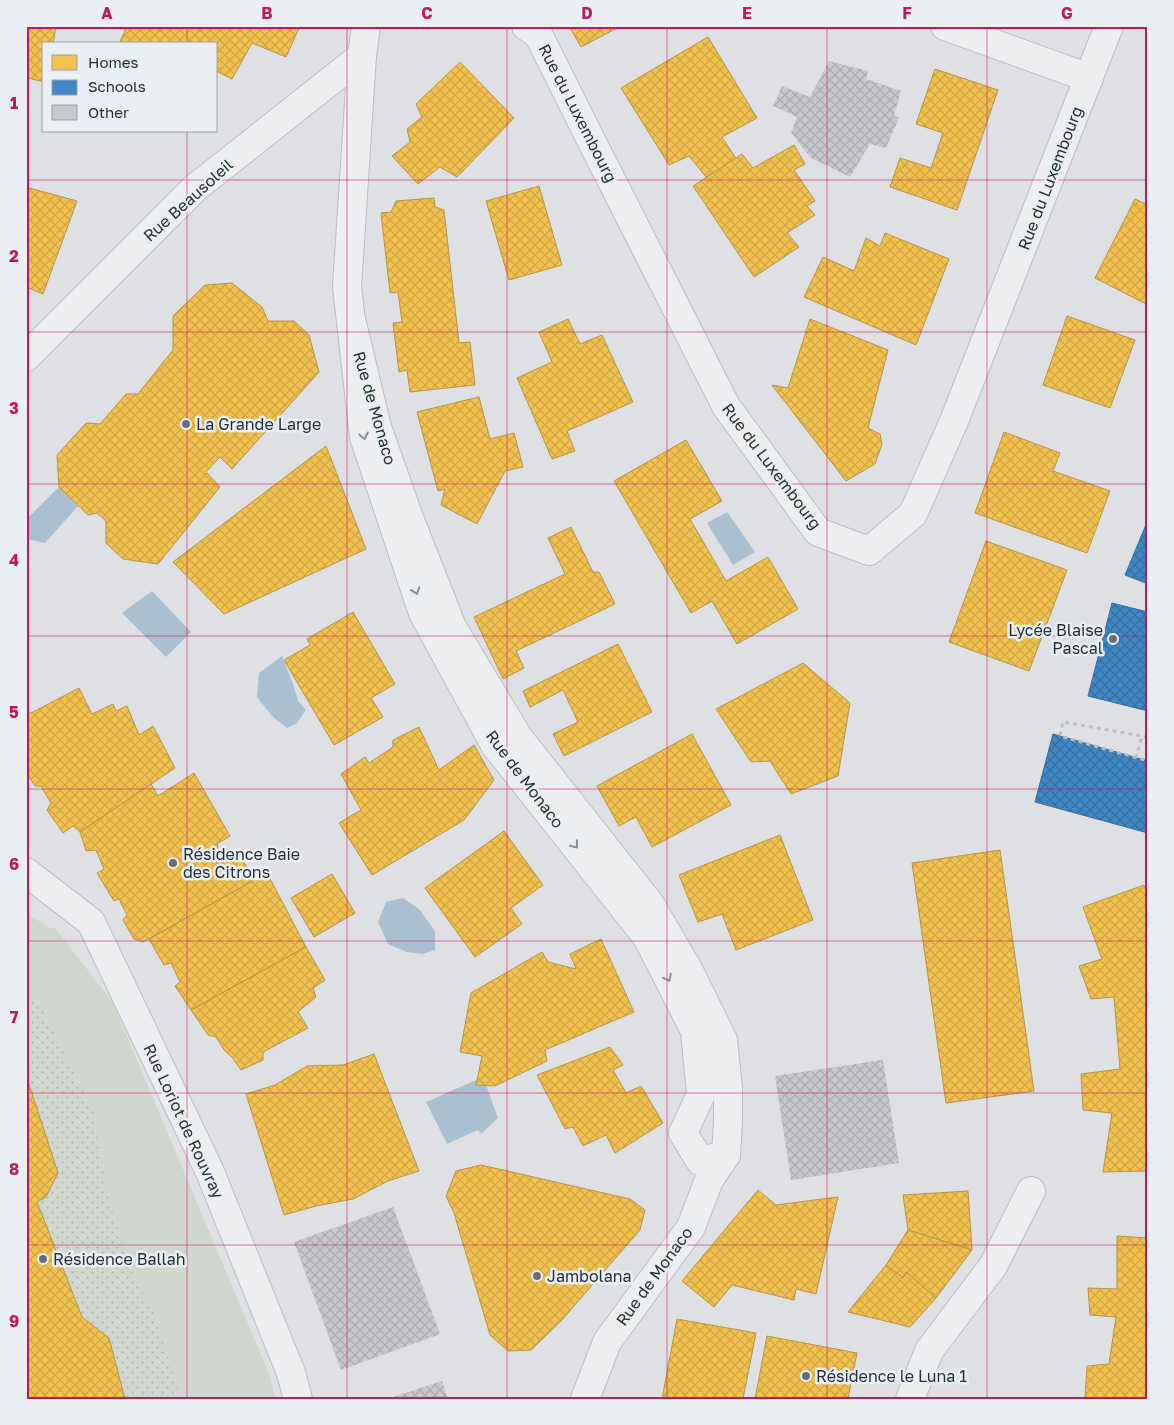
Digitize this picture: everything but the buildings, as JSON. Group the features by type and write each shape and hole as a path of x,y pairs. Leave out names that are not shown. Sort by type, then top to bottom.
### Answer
{"street":[{"name":"Rue de Monaco","path":"366,26 362,56 347,287 364,437 423,613 495,745 647,937 695,1031 701,1094 684,1134 700,1161 726,1154"},
{"name":"Rue du Luxembourg","path":"526,26 538,34 726,406 818,532 869,551 913,514 954,421 1109,26"},
{"path":"945,26 1089,78"},
{"name":"Rue Beausoleil","path":"26,357 195,188 362,56"},
{"name":"Rue de Monaco","path":"351,318 378,427 408,515 452,627 518,737 650,904 688,969 723,1040 728,1088 726,1154 709,1180 691,1227 607,1342 585,1399"},
{"name":"Rue Loriot de Rouvray","path":"26,872 91,922 210,1172 291,1373 298,1399"},
{"path":"910,1399 929,1351 993,1266 1031,1191"}],"path":[{"path":"1148,737 1063,722 1060,736 1148,761"},
{"path":"1136,758 1142,736"}],"shaded area":[{"path":"26,913 50,928 56,929 113,1003 270,1376 275,1399 181,1399 155,1315 132,1271 109,1201 94,1111 40,1005 26,993"},
{"path":"26,993 40,1005 94,1111 109,1201 132,1271 155,1315 181,1399 125,1399 109,1338 82,1317 37,1202 46,1197 57,1173 26,1075"}],"water":[{"path":"59,487 78,506 45,543 26,539 26,520"},
{"path":"727,512 755,552 733,565 707,523"},
{"path":"152,591 191,632 166,657 122,613"},
{"path":"282,656 298,701 306,710 297,723 287,728 272,716 257,697 259,673"},
{"path":"403,898 419,909 435,931 435,950 422,954 407,952 388,944 378,922 386,902"},
{"path":"483,1077 498,1118 481,1134 478,1130 447,1144 426,1102"}],"place":[{"name":"La Grande Large","path":"186,424"},
{"name":"Lycée Blaise Pascal","path":"1113,639"},
{"name":"Résidence Baie des Citrons","path":"173,863"},
{"name":"Résidence Ballah","path":"43,1259"},
{"name":"Jambolana","path":"537,1276"},
{"name":"Résidence le Luna 1","path":"806,1376"}]}
